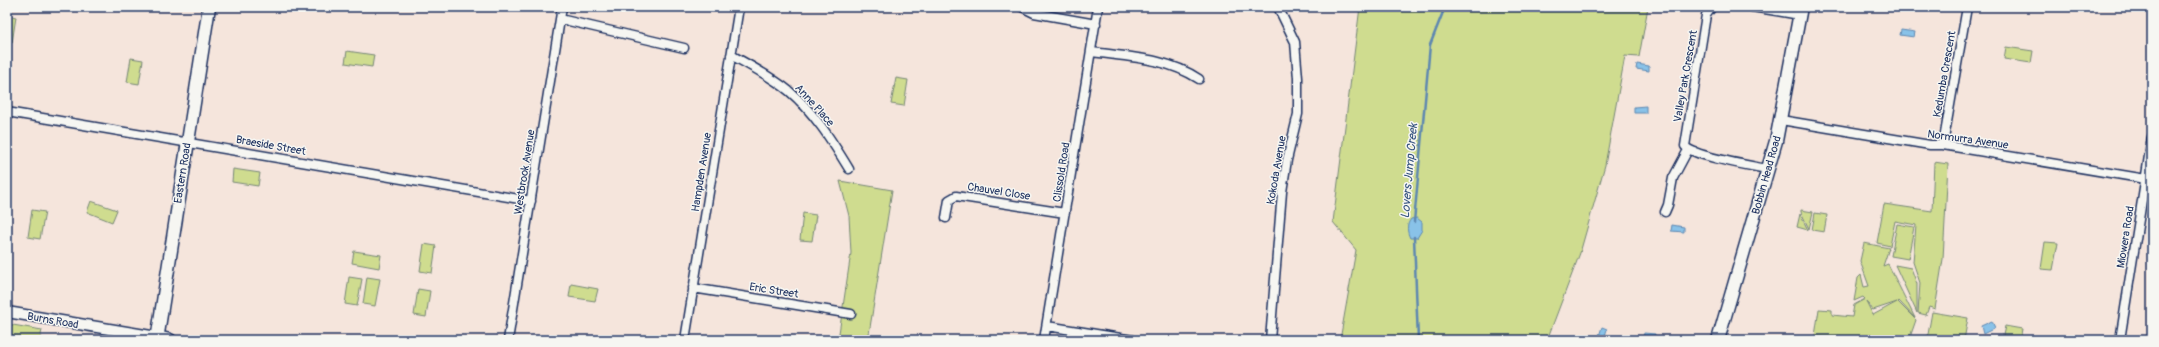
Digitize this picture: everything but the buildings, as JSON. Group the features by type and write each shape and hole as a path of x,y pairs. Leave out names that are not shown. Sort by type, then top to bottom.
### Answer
{"main road":[{"name":"Eastern Road","path":"157,339 209,7"},
{"name":"Bobbin Head Road","path":"1718,340 1781,120 1801,11"},
{"name":"Burns Road","path":"157,339 170,340"}],"street":[{"name":"Westbrook Avenue","path":"508,340 562,7"},
{"name":"Hampden Avenue","path":"684,340 739,7"},
{"path":"1022,7 1034,12 1096,24"},
{"name":"Clissold Road","path":"1044,340 1092,52 1098,7"},
{"name":"Kokoda Avenue","path":"1270,340 1282,192 1287,160 1298,114 1298,78 1295,42 1278,7"},
{"name":"Valley Park Crescent","path":"1688,150 1685,146 1686,133 1706,15 1712,7"},
{"path":"1752,7 1801,11"},
{"name":"Kedumba Crescent","path":"1943,145 1967,7"},
{"path":"560,19 684,48"},
{"path":"1092,52 1155,60 1187,71 1199,78"},
{"name":"Anne Place","path":"732,55 789,91 811,114 830,138 849,169"},
{"name":"Braeside Street","path":"7,112 531,201"},
{"name":"Normurra Avenue","path":"1781,120 1860,134 1930,145 1943,145 2149,179"},
{"name":"Miowera Road","path":"2120,340 2149,179 2152,137"},
{"path":"1665,212 1668,205 1673,178 1688,150 1767,169"},
{"name":"Chauvel Close","path":"946,218 949,200 956,196 1065,213"},
{"name":"Eric Street","path":"693,288 851,314"},
{"name":"Burns Road","path":"7,312 157,339"},
{"path":"1047,326 1133,340"}],"green space":[{"path":"1360,7 1648,7 1639,57 1625,56 1605,165 1580,253 1547,340 1340,340 1356,250 1333,222"},
{"path":"7,15 16,17 12,43 7,43"},
{"path":"2006,47 2033,51 2031,63 2004,59"},
{"path":"347,51 374,55 372,67 345,63"},
{"path":"131,58 143,60 139,84 127,82"},
{"path":"896,78 908,80 904,106 891,104"},
{"path":"1934,162 1948,164 1943,259 1935,309 1929,307 1926,315 1918,313 1920,283 1913,262 1916,225 1895,221 1890,246 1877,243 1884,204 1932,211"},
{"path":"233,169 260,173 258,186 232,182"},
{"path":"840,181 892,190 868,340 838,340 851,253 849,216"},
{"path":"91,201 117,210 112,222 87,212"},
{"path":"32,210 45,212 40,239 28,237"},
{"path":"1801,210 1813,212 1809,229 1801,212"},
{"path":"803,213 816,215 812,241 800,240"},
{"path":"1815,213 1827,215 1824,232 1812,230"},
{"path":"1800,214 1808,230 1797,227"},
{"path":"1897,224 1914,227 1908,259 1891,256"},
{"path":"2045,242 2058,243 2053,270 2041,269"},
{"path":"1864,243 1889,248 1883,266 1888,264 1915,318 1899,301 1898,302 1916,320 1909,340 1839,340 1815,336 1819,309 1832,310 1832,315 1852,317 1854,305 1865,299 1863,297 1854,301 1858,278 1861,275 1864,287 1869,286 1860,261","holes":["1866,301 1873,310 1897,302 1873,315"]},
{"path":"424,244 436,246 432,273 420,271"},
{"path":"354,251 381,255 379,268 352,263"},
{"path":"1895,265 1911,268 1917,284 1917,313"},
{"path":"349,277 362,279 357,306 345,304"},
{"path":"367,277 380,279 375,306 363,304"},
{"path":"571,284 598,289 595,301 569,297"},
{"path":"418,289 430,291 426,317 414,315"},
{"path":"1932,312 1968,318 1964,340 1927,340"},
{"path":"7,324 42,330 40,340 7,340"},
{"path":"2005,326 2022,329 2020,340 2002,340"}],"water":[{"path":"1901,30 1915,32 1914,37 1900,35"},
{"path":"1637,64 1649,66 1649,71 1636,69"},
{"path":"1646,106 1646,113 1634,113 1634,107"},
{"path":"1417,218 1422,222 1422,230 1417,238 1410,238 1408,224 1411,219"},
{"path":"1672,225 1684,227 1684,232 1671,231"},
{"path":"1992,321 1995,328 1983,334 1981,326"},
{"path":"1602,327 1607,329 1604,340 1598,339"},
{"path":"1644,333 1655,334 1654,340 1643,339"}],"waterway":[{"name":"Lovers Jump Creek","path":"1414,222 1430,45 1445,7"},
{"name":"Lovers Jump Creek","path":"1414,237 1418,340"}]}
